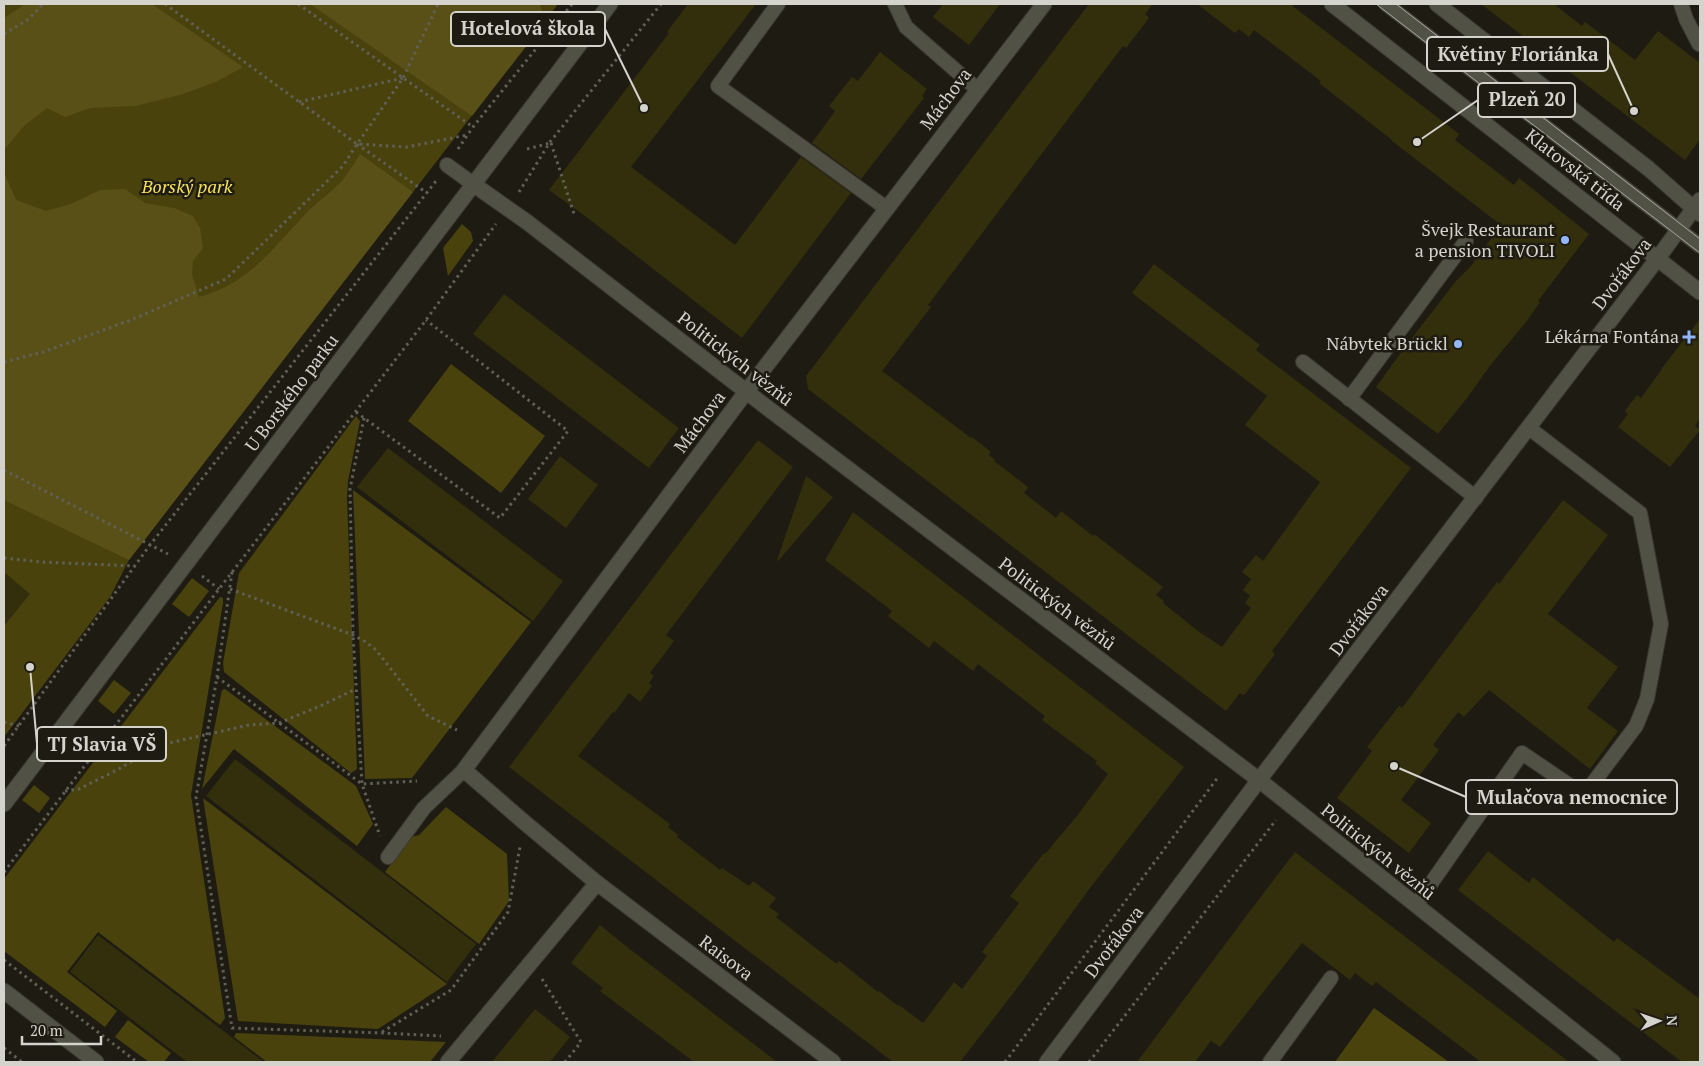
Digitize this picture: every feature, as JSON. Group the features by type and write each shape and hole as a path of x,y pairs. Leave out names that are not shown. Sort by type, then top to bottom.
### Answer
{"street":[{"name":"U Borského parku","path":"4,804 610,4"},
{"name":"Máchova","path":"464,770 746,392 1044,4"},
{"name":"Klatovská třída","path":"1332,4 1700,292"},
{"path":"1437,4 1698,208"},
{"name":"Politických vězňů","path":"473,184 1259,780 1613,1062"},
{"name":"Dvořákova","path":"1047,1062 1259,780 1679,230 1698,208"},
{"name":"Raisova","path":"464,770 597,883 833,1062"},
{"path":"448,1062 597,883"},
{"path":"4,991 96,1062"}],"lane":[{"path":"778,4 718,86 886,208"},
{"path":"895,4 906,27 978,89"},
{"name":"Klatovská třída","path":"1386,4 1700,246"},
{"path":"1681,4 1686,20 1699,44"},
{"path":"447,165 473,184"},
{"path":"1349,398 1466,241"},
{"path":"1303,362 1476,498"},
{"path":"1416,905 1522,753 1575,789 1590,787 1636,726 1646,699 1661,624 1640,513 1529,428"},
{"path":"388,857 424,808 464,770"},
{"path":"1270,1062 1331,978"}],"path":[{"path":"4,34 29,19 43,4"},
{"path":"165,4 356,144 427,193"},
{"path":"298,4 473,127"},
{"path":"4,362 43,352 131,320 226,279 343,166 356,144 404,78 438,4"},
{"path":"4,746 150,545 427,193 473,127 572,4"},
{"path":"527,180 550,142 661,4"},
{"path":"299,102 404,78"},
{"path":"356,144 407,148 467,135"},
{"path":"550,142 575,217"},
{"path":"4,872 232,571 426,320 507,208"},
{"path":"356,412 500,518 568,431 426,320"},
{"path":"364,418 350,489 353,635 362,784 388,857"},
{"path":"4,470 186,564"},
{"path":"4,558 41,562 136,566"},
{"path":"232,571 217,677 196,797 232,1028 382,1032 468,1038"},
{"path":"230,589 353,635 366,642 376,650 428,716 457,730"},
{"path":"217,677 362,784 417,781"},
{"path":"65,791 79,788 117,770 160,745 185,738 249,726 279,723 356,689"},
{"path":"4,722 19,726"},
{"path":"1005,1062 1232,760"},
{"path":"1090,1062 1288,804"},
{"path":"382,1032 451,990 508,912 524,822"},
{"path":"4,960 137,1062"},
{"path":"532,962 581,1042 565,1062"},
{"path":"4,1048 22,1062"}],"green space":[{"name":"Borský park","path":"4,4 558,4 129,560 110,597 4,737"},
{"path":"462,224 471,232 473,241 448,276 443,248"},
{"path":"451,364 545,436 501,493 408,421"},
{"path":"356,416 360,421 348,481 347,497 357,769 351,773 224,672 223,663 239,573"},
{"path":"353,490 531,622 412,778 365,779"},
{"path":"192,578 209,591 189,617 172,604"},
{"path":"220,597 223,598 223,603 191,795 225,1018 220,1025 98,932 67,972 117,1011 105,1027 4,951 4,879"},
{"path":"114,680 131,693 114,714 98,701"},
{"path":"225,689 356,786 373,824 357,846 234,749 202,789 222,690"},
{"path":"34,785 50,798 39,813 22,800"},
{"path":"203,798 447,984 378,1029 238,1021"},
{"path":"446,807 507,854 509,901 479,944 385,872 411,837 419,835"},
{"path":"1374,1008 1449,1062 1335,1062"},
{"path":"128,1020 171,1053 164,1062 149,1062 115,1037"},
{"path":"236,1033 446,1042 430,1062 267,1062 234,1037"}],"shaded area":[{"path":"25,4 152,4 243,67 216,82 180,95 135,106 90,108 65,117 47,108 24,126 5,149 4,172 4,18"},
{"path":"310,4 540,4 545,22 472,116"},
{"path":"360,154 413,192 129,560 4,500 4,172 16,200 46,211 71,204 100,190 125,189 145,203 174,208 193,216 200,228 203,248 193,261 192,274 199,297 233,283 260,262 308,211 341,182"}],"building":[{"path":"688,4 756,4 631,167 735,245 801,157 851,193 742,338 549,190 669,33 667,32"},
{"path":"943,4 1000,4 969,45 933,17"},
{"path":"1089,4 1153,4 1145,14 1149,18 1126,48 1123,46 928,305 931,307 882,371 991,452 989,455 994,461 1028,487 1024,493 1056,518 1061,511 1163,587 1156,595 1164,601 1163,603 1198,631 1222,647 1251,608 1245,603 1250,596 1243,590 1251,579 1242,572 1256,555 1263,561 1320,482 1245,425 1267,396 1132,293 1154,264 1260,345 1256,350 1411,468 1272,651 1275,654 1246,693 1243,695 1240,693 1226,711 808,389 806,376"},
{"path":"1197,4 1290,4 1459,134 1455,140 1514,185 1519,178 1589,234 1538,301 1540,302 1527,321 1492,363 1438,434 1376,387 1408,343 1456,281 1471,266 1501,225 1392,141 1319,83 1321,81 1254,30 1249,37 1239,29 1235,33"},
{"path":"1481,4 1554,4 1582,26 1585,22 1635,60 1658,31 1700,63 1700,139 1685,160"},
{"path":"880,52 927,89 922,96 924,98 861,179 812,143 835,111 829,106 852,77 858,81"},
{"path":"504,294 679,428 649,468 473,334"},
{"path":"1700,319 1700,418 1695,426 1700,430 1670,467 1618,427 1628,414 1625,411 1637,395 1641,398"},
{"path":"758,440 793,467 666,635 674,641 650,673 654,676 649,683 652,686 640,702 629,693 578,756 670,824 668,827 678,835 677,837 720,870 722,868 749,886 753,881 776,898 769,907 779,914 776,917 813,946 837,964 839,961 878,992 923,1023 954,982 962,989 987,956 982,952 1019,903 1010,896 1044,853 1077,816 1108,774 1095,763 1097,761 1042,720 1045,716 978,664 973,671 934,641 929,648 888,616 892,611 825,560 853,512 1184,767 1090,888 1021,983 960,1062 893,1062 509,767"},
{"path":"388,448 563,581 533,621 357,487"},
{"path":"560,456 598,485 566,528 528,499"},
{"path":"806,476 833,497 778,561 777,560"},
{"path":"1563,500 1608,535 1548,614 1618,667 1587,708 1618,731 1590,769 1489,690 1464,717 1458,712 1433,745 1439,750 1401,800 1431,823 1409,853 1337,798 1372,751 1367,747 1399,706 1402,708 1497,582 1499,584"},
{"path":"4,572 30,594 4,626"},
{"path":"235,759 476,944 447,982 206,796"},
{"path":"1488,851 1529,883 1533,877 1614,942 1617,938 1700,999 1700,1062 1682,1062 1458,890"},
{"path":"1295,852 1569,1062 1481,1062 1376,982 1372,986 1355,973 1350,980 1302,943 1220,1047 1211,1041 1195,1062 1137,1062"},
{"path":"600,925 777,1062 694,1062 600,991 603,988 571,963"},
{"path":"98,935 264,1062 187,1062 70,972"},
{"path":"535,1009 570,1037 550,1062 492,1062"}],"tram line":[{"path":"1376,4 1700,253"},
{"path":"1396,4 1700,239"}],"place":[{"name":"Hotelová škola","path":"644,108"},
{"name":"Květiny Floriánka","path":"1634,111"},
{"name":"Plzeň 20","path":"1417,142"},
{"name":"Švejk Restaurant a pension TIVOLI","path":"1565,240"},
{"name":"Lékárna Fontána","path":"1689,337"},
{"name":"Nábytek Brückl","path":"1458,344"},
{"name":"TJ Slavia VŠ","path":"30,667"},
{"name":"Mulačova nemocnice","path":"1394,766"}]}
